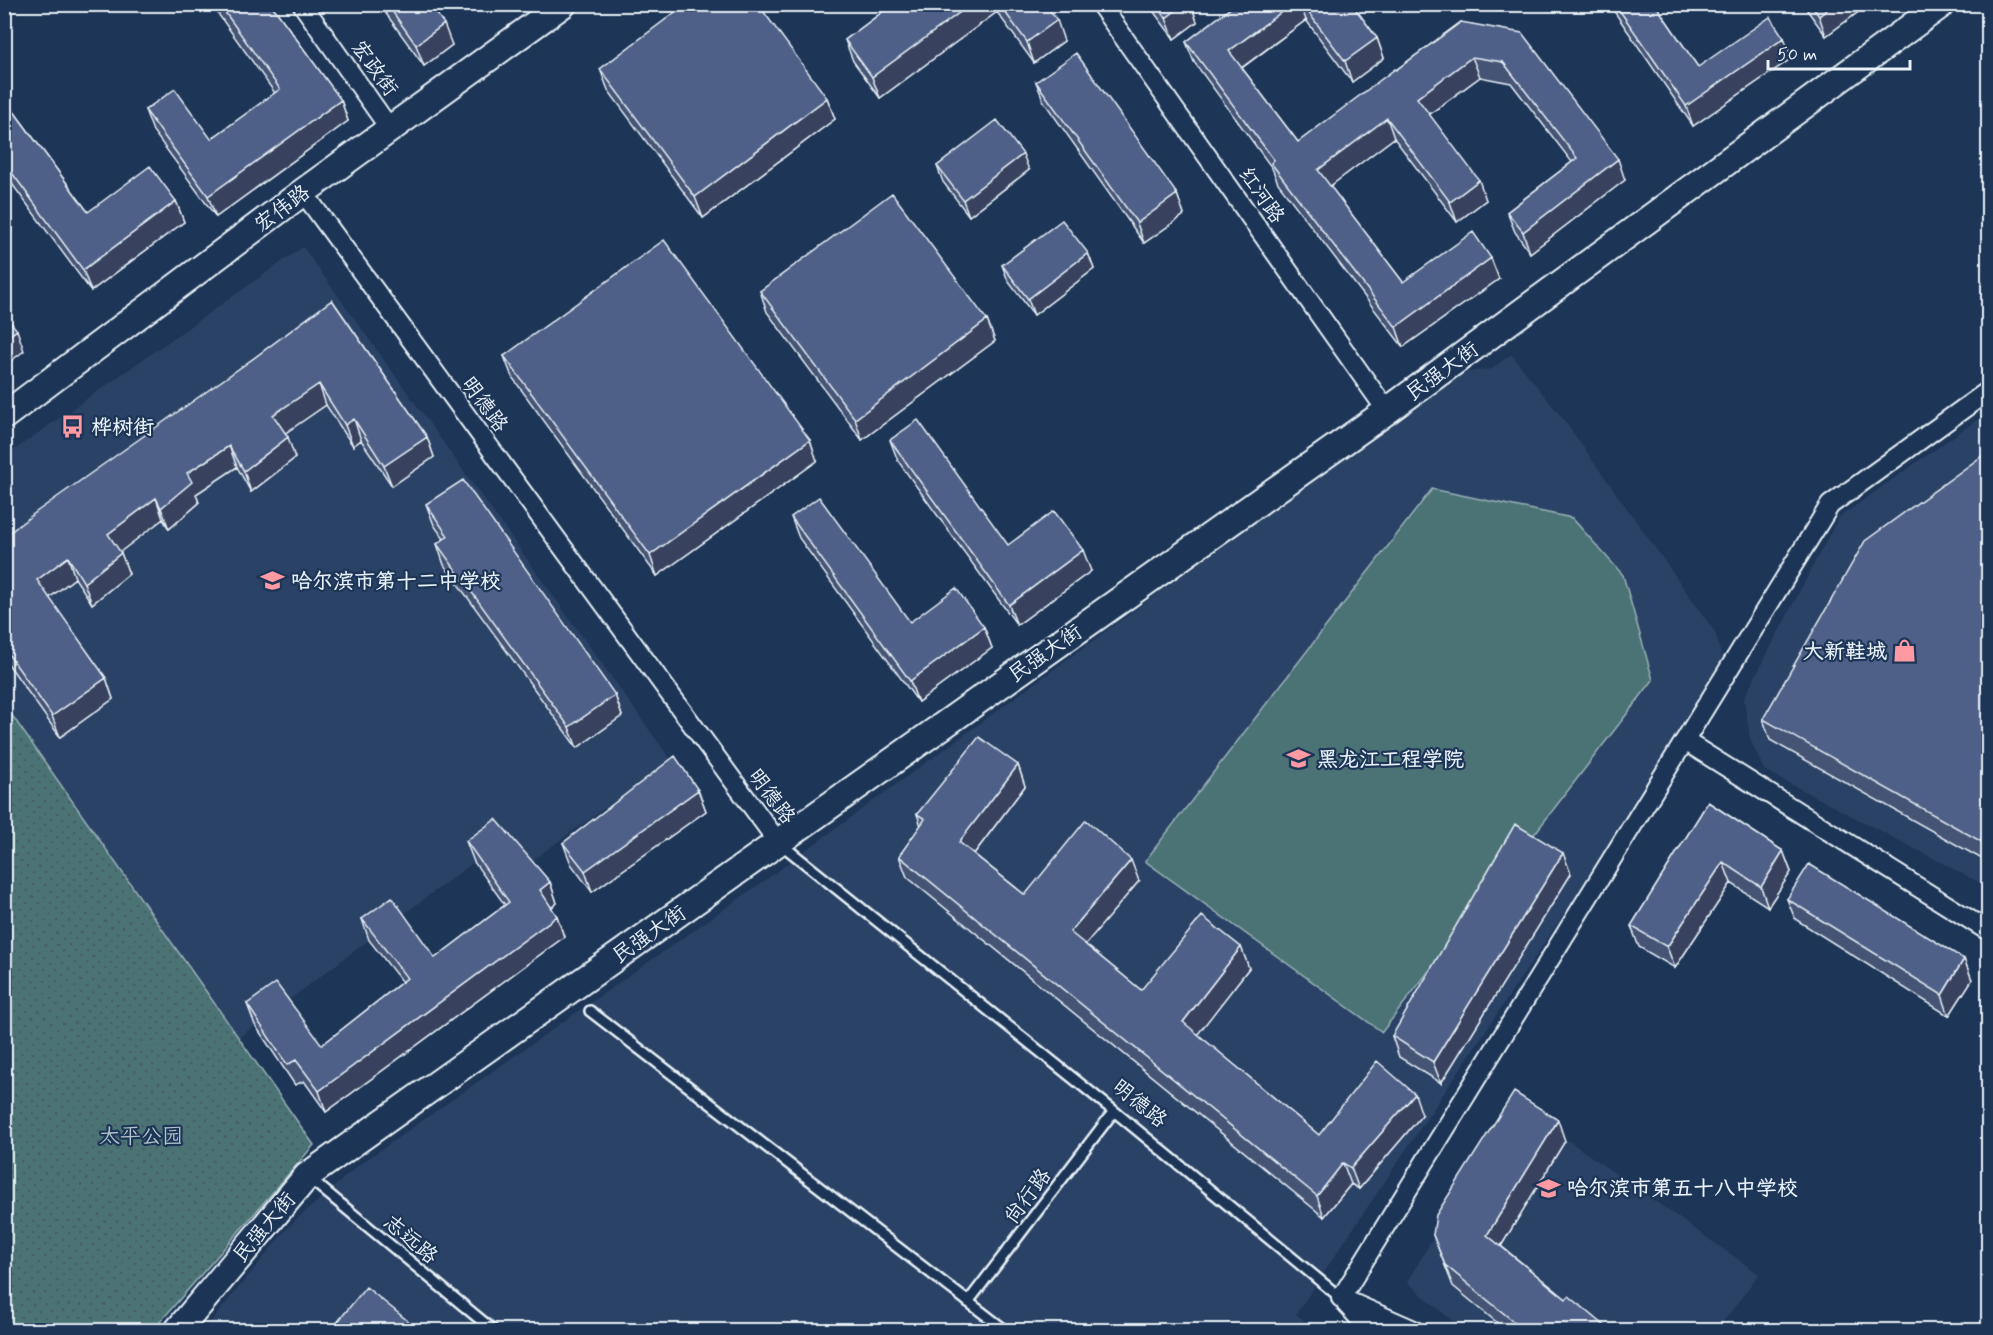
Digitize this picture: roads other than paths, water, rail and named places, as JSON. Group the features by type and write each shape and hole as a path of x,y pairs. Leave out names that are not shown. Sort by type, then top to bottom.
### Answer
{"street":[{"name":"宏政街","path":"302,4 390,129"},
{"name":"宏伟路","path":"4,416 303,192 563,4"},
{"name":"红河路","path":"1100,4 1387,411"},
{"name":"民强大街","path":"178,1330 307,1176 1387,411 1942,4"},
{"name":"明德路","path":"303,192 778,842"},
{"path":"1341,1298 1830,505 1989,391"},
{"path":"1685,741 1989,932"},
{"name":"明德路","path":"1341,1298 1370,1330"},
{"name":"明德路","path":"1341,1298 1414,1330"}],"lane":[{"name":"明德路","path":"778,842 1114,1111 1341,1298"},
{"path":"591,1011 1005,1330"},
{"name":"尚行路","path":"968,1302 1114,1111"},
{"name":"志远路","path":"307,1176 493,1330"}],"place":[{"name":"桦树街","path":"73,427"},
{"name":"哈尔滨市第十二中学校","path":"273,581"},
{"name":"大新鞋城","path":"1905,651"},
{"name":"黑龙江工程学院","path":"1299,759"},
{"name":"哈尔滨市第五十八中学校","path":"1549,1188"}],"park label":[{"name":"太平公园","path":"141,1136"}]}
